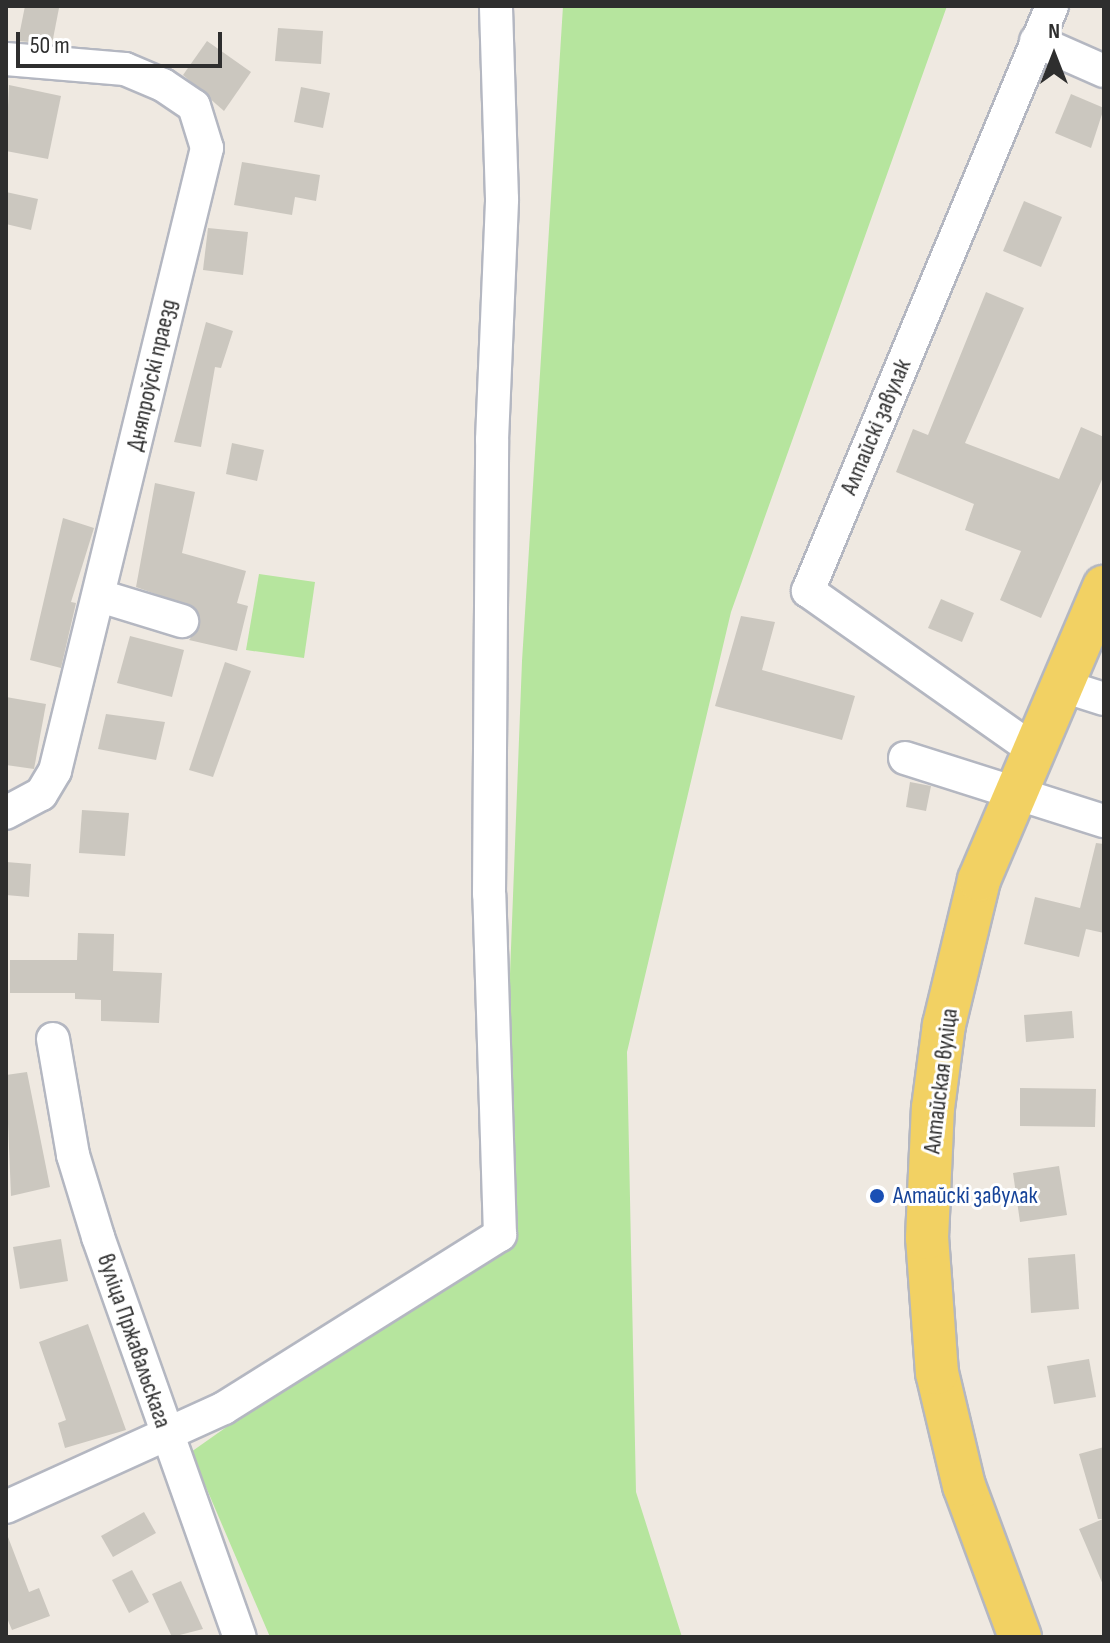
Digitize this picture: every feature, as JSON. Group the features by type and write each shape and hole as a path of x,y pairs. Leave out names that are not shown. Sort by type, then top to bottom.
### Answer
{"main road":[{"name":"Алтайская вуліца","path":"1020,1637 994,1580 945,1415 927,1238 944,1025 979,880 1104,587"}],"street":[{"path":"6,1507 168,1438 293,1369 500,1235 489,894 492,440 502,199 496,6"},
{"name":"Алтайскі завулак","path":"1035,751 808,591 1052,6"},
{"path":"1036,41 1104,71"},
{"name":"Дняпроўскі праезд","path":"6,59 125,69 194,106 205,138 100,596 55,771 41,794 6,813"},
{"path":"100,596 182,621"},
{"path":"1063,686 1104,699"},
{"path":"905,758 1018,789 1104,821"},
{"name":"вуліца Пржавальскага","path":"53,1039 73,1155 168,1438 240,1637"}],"green space":[{"path":"563,6 947,6 731,612 627,1052 636,1492 682,1637 270,1637 191,1452 500,1235 522,661"},
{"path":"259,574 315,582 304,658 246,650"}],"building":[{"path":"25,6 59,8 52,44 18,41"},
{"path":"278,28 323,31 321,64 275,61"},
{"path":"207,41 251,72 224,111 183,75"},
{"path":"9,85 61,96 48,159 6,151"},
{"path":"301,87 330,93 323,128 294,122"},
{"path":"1071,94 1104,108 1091,148 1055,133"},
{"path":"242,162 320,175 316,201 295,197 292,215 234,205"},
{"path":"6,192 38,199 31,230 6,224"},
{"path":"1024,201 1062,217 1041,267 1003,251"},
{"path":"208,228 248,232 243,275 203,270"},
{"path":"986,292 1024,308 965,443 1059,479 1081,427 1104,437 1104,475 1041,618 1000,600 1021,551 965,530 974,504 896,472 913,429 928,435"},
{"path":"206,322 233,331 221,368 215,367 201,447 174,442"},
{"path":"232,443 264,450 257,481 226,474"},
{"path":"155,483 195,492 182,553 246,571 237,603 248,606 237,651 189,640 200,626 195,608 136,587"},
{"path":"63,518 94,528 71,602 76,603 61,668 30,660"},
{"path":"941,599 974,613 962,642 928,628"},
{"path":"741,616 775,622 762,670 855,696 842,740 715,706"},
{"path":"130,636 184,650 172,697 117,683"},
{"path":"225,662 251,671 213,777 189,770"},
{"path":"6,697 46,704 34,769 6,765"},
{"path":"106,714 165,722 156,760 98,749"},
{"path":"910,782 931,786 926,811 906,807"},
{"path":"82,810 129,813 125,856 79,853"},
{"path":"1096,843 1104,844 1104,933 1086,929 1079,957 1024,944 1035,897 1080,908"},
{"path":"6,862 31,864 29,897 6,895"},
{"path":"78,933 114,934 113,971 162,973 159,1023 101,1021 101,1000 75,999 75,993 10,993 10,960 77,960"},
{"path":"1072,1011 1074,1038 1026,1042 1024,1015"},
{"path":"27,1072 50,1187 11,1196 6,1075"},
{"path":"1020,1088 1096,1089 1095,1127 1020,1126"},
{"path":"1059,1166 1067,1215 1020,1222 1013,1173"},
{"path":"61,1239 68,1281 20,1289 13,1247"},
{"path":"1075,1254 1079,1309 1031,1313 1028,1258"},
{"path":"88,1324 126,1430 65,1448 58,1423 66,1420 39,1342"},
{"path":"1089,1359 1096,1397 1054,1404 1047,1366"},
{"path":"1104,1447 1104,1587 1079,1529 1103,1519 1098,1519 1079,1454"},
{"path":"144,1512 156,1533 113,1557 101,1536"},
{"path":"8,1537 29,1592 39,1588 50,1616 12,1630 6,1616"},
{"path":"132,1570 149,1602 129,1613 112,1580"},
{"path":"181,1581 203,1629 172,1637 152,1594"}],"place":[{"name":"Алтайскі завулак","path":"877,1196"}]}
